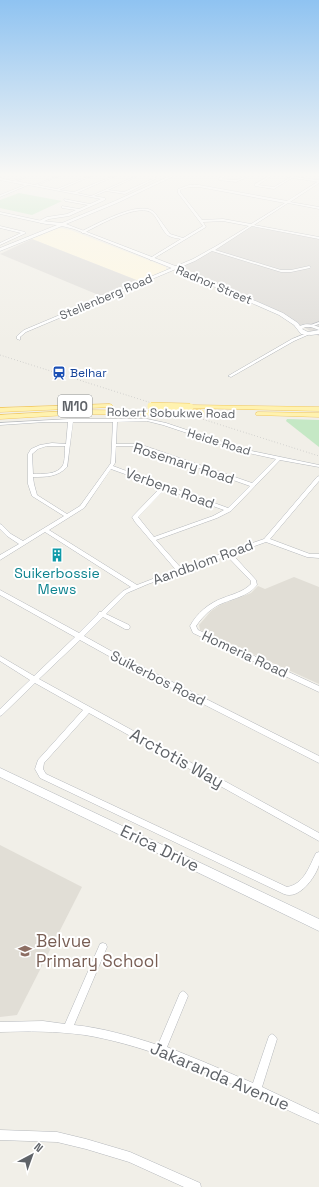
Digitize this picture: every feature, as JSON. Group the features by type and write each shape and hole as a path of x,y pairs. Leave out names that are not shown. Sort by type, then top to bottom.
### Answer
{"main road":[{"path":"0,249 43,231"},
{"name":"Radnor Street","path":"81,232 176,268 319,329"},
{"name":"Radnor Street","path":"281,314 296,324 302,332 309,334"},
{"path":"299,329 302,326 309,325"},
{"path":"309,334 319,332"},
{"path":"309,334 319,339"},
{"name":"Robert Sobukwe Road","path":"0,410 88,406 319,409"},
{"name":"Robert Sobukwe Road","path":"0,417 84,412 319,415"},
{"name":"Erica Drive","path":"0,772 319,925"}],"street":[{"path":"0,244 24,234 16,231"},
{"path":"166,231 168,234 184,239"},
{"path":"151,258 197,231"},
{"name":"Stellenberg Road","path":"19,339 18,337 25,331 176,268 212,250 241,231"},
{"path":"284,231 319,238"},
{"path":"212,250 281,271 291,271 309,267"},
{"path":"309,325 319,323"},
{"path":"293,340 298,335 299,329"},
{"path":"230,376 293,340 309,334"},
{"path":"31,476 50,475 62,470 65,466 71,420"},
{"name":"Heide Road","path":"0,424 71,420 142,420 159,423 246,451 319,466"},
{"path":"0,558 82,507 114,459 116,420"},
{"path":"67,445 44,446 32,451 30,454 30,484 35,496 67,516"},
{"name":"Rosemary Road","path":"114,445 141,446 253,485"},
{"path":"153,539 216,517 229,510 279,458"},
{"name":"Verbena Road","path":"110,467 229,510"},
{"name":"Aandblom Road","path":"0,713 118,597 136,587 266,540 319,478"},
{"path":"165,486 135,517 180,571"},
{"path":"0,526 9,535 23,544"},
{"path":"45,530 136,587"},
{"path":"266,540 309,556 319,556"},
{"name":"Homeria Road","path":"228,553 254,581 254,585 248,591 214,604 194,624 193,626 195,631 319,689"},
{"name":"Suikerbos Road","path":"0,592 78,637 319,760"},
{"path":"101,614 127,628"},
{"name":"Arctotis Way","path":"0,658 34,679 319,837"},
{"path":"88,709 41,762 38,768 43,776 287,891 300,888 319,856"},
{"path":"68,1028 103,947"},
{"path":"161,1049 183,996"},
{"name":"Jakaranda Avenue","path":"0,1026 89,1030 161,1049 319,1119"},
{"path":"256,1090 272,1039"},
{"path":"0,1134 57,1137 86,1144 130,1157 196,1187"}],"shaded area":[{"path":"51,231 74,231 166,267 166,270 139,281 32,239"},
{"path":"242,231 279,231 319,239 319,336 281,314 176,268 194,260"},
{"path":"32,239 139,281 101,296 0,254"},
{"path":"294,577 319,587 319,684 200,630 199,625 211,611 220,605 251,593 258,586 265,589"},
{"name":"Belvue Primary School","path":"0,845 82,887 17,1015 0,1017"}],"green space":[{"path":"287,419 319,420 319,447 286,421"}],"railway":[{"path":"0,355 319,456"}],"place":[{"name":"Belhar","path":"59,373"},
{"name":"Suikerbossie Mews","path":"57,555"},
{"name":"Belvue Primary School","path":"25,951"}]}
